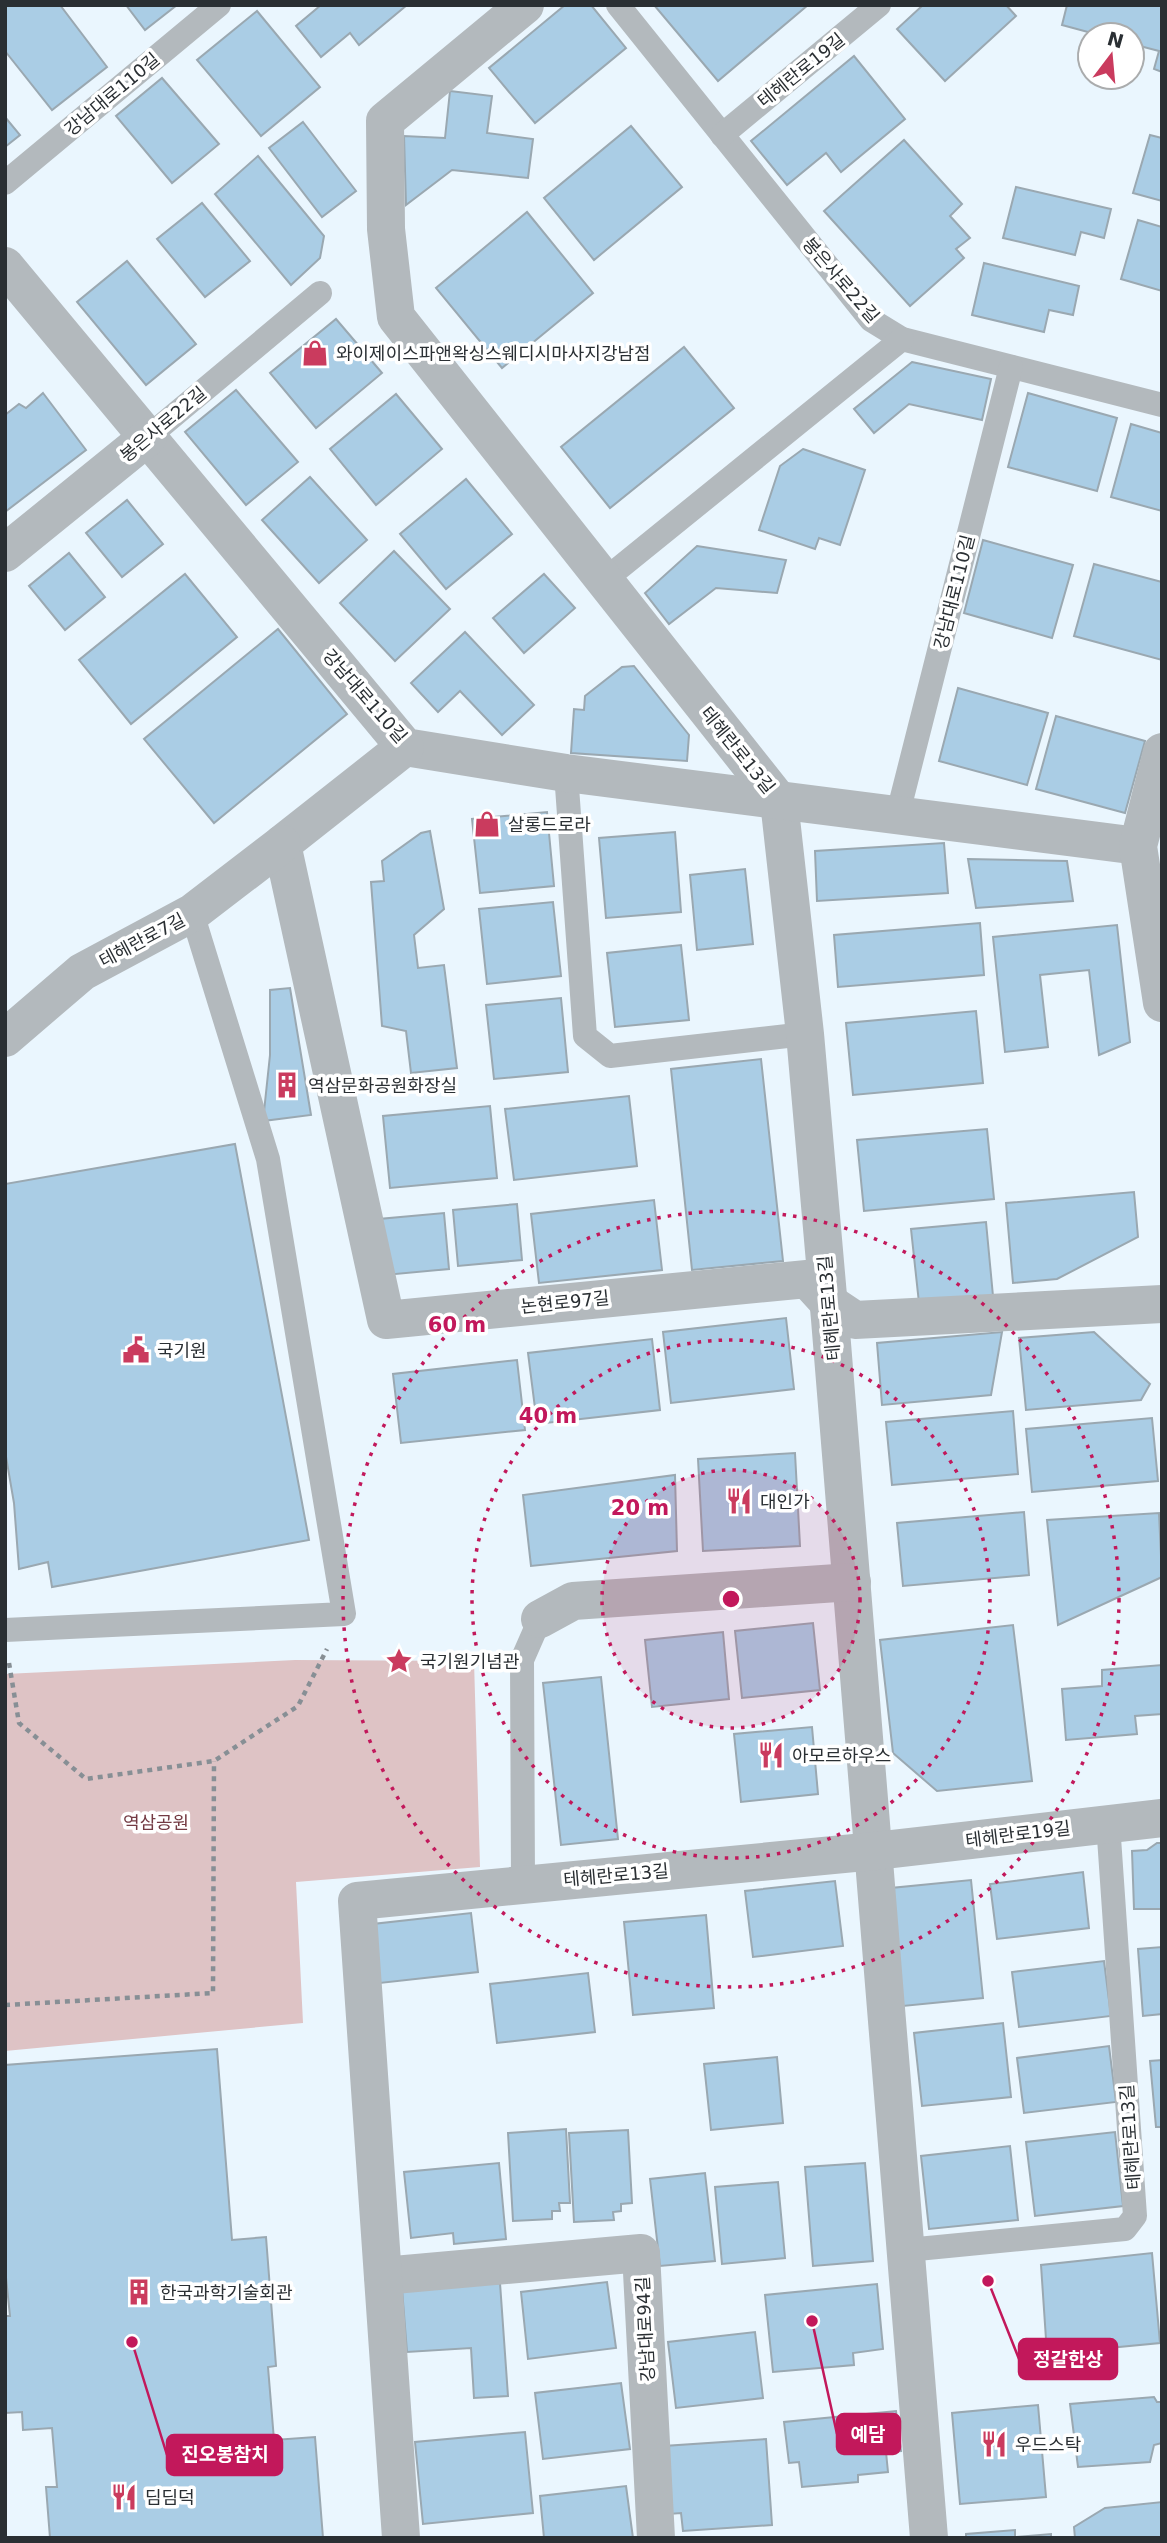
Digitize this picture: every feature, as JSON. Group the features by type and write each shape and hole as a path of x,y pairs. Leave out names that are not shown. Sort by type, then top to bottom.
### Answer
{"street":[{"name":"테헤란로13길","path":"525,5 385,121 386,229 396,317 602,582 779,801 805,1034 875,1851 929,2538"},
{"name":"강남대로110길","path":"5,266 405,747 566,773 1138,846"},
{"name":"봉은사로22길","path":"5,553 148,437"},
{"path":"282,844 405,747"},
{"path":"1160,769 1138,846 1162,1003"},
{"name":"테헤란로7길","path":"5,1038 82,972 192,913 282,844"},
{"name":"논현로97길","path":"282,844 386,1320 807,1279 828,1302 855,1320 1162,1304"},
{"path":"540,1619 573,1601 852,1582"},
{"name":"테헤란로19길","path":"875,1851 1162,1818"},
{"name":"테헤란로13길","path":"383,2276 357,1901 875,1851"},
{"name":"강남대로94길","path":"383,2276 641,2253 656,2538"},
{"path":"383,2276 401,2538"}],"lane":[{"name":"강남대로110길","path":"5,183 219,5"},
{"name":"봉은사로22길","path":"618,5 872,320 902,339 1162,405"},
{"name":"테헤란로19길","path":"722,135 879,5"},
{"name":"봉은사로22길","path":"148,437 320,293"},
{"path":"602,582 902,339"},
{"name":"강남대로110길","path":"897,817 1011,368"},
{"path":"566,773 585,1036 610,1056 805,1034"},
{"path":"6,1641 344,1614 268,1159 192,913"},
{"path":"523,1884 522,1660 540,1619"},
{"name":"테헤란로13길","path":"907,2250 1125,2229 1135,2216 1108,1824"}],"path":[{"path":"6,1641 19,1723 86,1779 214,1761 298,1706 344,1614"},
{"path":"5,2006 212,1993 214,1761"}],"green space":[{"name":"역삼공원","path":"295,1660 474,1661 480,1867 296,1882 303,2023 5,2051 5,1674"}],"building":[{"path":"5,5 60,5 107,67 52,110 5,51"},
{"path":"126,5 177,5 145,30"},
{"path":"321,5 407,5 359,45 350,33 321,57 296,26"},
{"path":"565,5 591,5 626,48 535,123 489,68"},
{"path":"654,5 808,5 718,81"},
{"path":"923,5 1006,5 1016,16 945,81 897,29"},
{"path":"1067,5 1162,5 1162,72 1154,69 1159,51 1146,48 1146,21 1076,21 1076,29 1062,25"},
{"path":"257,11 320,87 261,136 197,60"},
{"path":"854,56 905,119 841,172 826,153 787,185 751,141"},
{"path":"162,78 219,144 172,183 116,116"},
{"path":"450,91 492,96 487,133 533,139 528,178 452,170 406,205 404,136 445,138"},
{"path":"5,117 20,135 5,147"},
{"path":"303,122 356,191 322,217 269,148"},
{"path":"631,126 682,187 594,260 544,198"},
{"path":"1150,135 1162,138 1162,201 1133,193"},
{"path":"904,140 962,204 950,216 970,238 956,249 964,258 910,306 824,211"},
{"path":"258,156 324,236 320,258 291,285 215,194"},
{"path":"1016,187 1111,209 1104,238 1081,232 1075,255 1003,238"},
{"path":"202,203 250,261 205,297 157,239"},
{"path":"527,212 593,293 502,368 436,288"},
{"path":"1138,220 1162,227 1162,291 1121,279"},
{"path":"127,261 196,344 146,385 77,302"},
{"path":"984,263 1079,286 1073,315 1049,310 1044,332 972,315"},
{"path":"336,319 382,373 316,428 270,373"},
{"path":"684,347 734,408 610,508 561,447"},
{"path":"912,362 991,379 982,420 909,404 874,433 854,409"},
{"path":"236,390 298,462 246,505 185,432"},
{"path":"43,393 86,450 5,512 5,415 19,404 26,408"},
{"path":"1028,393 1117,418 1097,491 1008,467"},
{"path":"396,394 442,449 376,505 330,449"},
{"path":"1131,424 1162,433 1162,511 1111,497"},
{"path":"803,449 865,470 840,545 819,538 815,549 759,530 780,466"},
{"path":"310,477 367,540 319,583 262,520"},
{"path":"466,479 512,534 446,589 400,534"},
{"path":"127,500 163,544 122,577 86,533"},
{"path":"983,540 1073,565 1052,638 964,613"},
{"path":"697,546 786,560 777,593 716,588 669,624 645,593"},
{"path":"394,551 450,609 395,661 340,603"},
{"path":"69,553 105,597 65,630 29,586"},
{"path":"1094,564 1162,582 1162,660 1074,636"},
{"path":"185,574 237,637 131,724 79,660"},
{"path":"544,574 575,608 524,653 493,618"},
{"path":"278,629 347,714 214,823 144,739"},
{"path":"465,632 534,705 502,735 460,691 438,712 411,683"},
{"path":"634,666 689,735 687,761 571,753 574,709 584,710 585,696 622,667"},
{"path":"958,688 1048,713 1027,785 939,761"},
{"path":"1056,716 1145,741 1125,813 1036,789"},
{"path":"547,812 554,886 480,893 472,819"},
{"path":"430,831 444,909 414,935 418,968 444,965 457,1068 411,1073 406,1031 382,1026 371,882 384,881 382,861 421,833"},
{"path":"675,832 681,912 606,918 599,838"},
{"path":"944,843 948,893 817,901 815,851"},
{"path":"968,859 1067,861 1073,901 976,908"},
{"path":"745,869 753,944 697,950 690,875"},
{"path":"553,902 561,976 487,984 479,909"},
{"path":"980,923 984,975 838,987 834,935"},
{"path":"1117,925 1130,1042 1099,1055 1089,970 1040,975 1048,1047 1005,1052 993,937"},
{"path":"681,945 689,1020 615,1027 607,953"},
{"name":"역삼문화공원화장실","path":"290,988 311,1115 263,1121 270,1055 270,990"},
{"path":"561,998 568,1072 494,1079 486,1005"},
{"path":"976,1011 983,1083 853,1095 846,1023"},
{"path":"761,1059 783,1261 692,1270 671,1069"},
{"path":"629,1096 637,1166 514,1180 505,1109"},
{"path":"490,1106 497,1178 390,1188 383,1116"},
{"path":"987,1129 994,1199 864,1211 857,1140"},
{"name":"국기원","path":"235,1144 309,1540 52,1587 48,1562 19,1569 14,1503 5,1451 5,1184"},
{"path":"1134,1192 1138,1237 1057,1279 1013,1283 1006,1203"},
{"path":"654,1200 662,1270 539,1283 531,1214"},
{"path":"517,1204 522,1260 458,1266 453,1210"},
{"path":"444,1213 449,1269 385,1275 379,1219"},
{"path":"986,1222 993,1296 919,1303 911,1229"},
{"path":"786,1318 794,1389 671,1403 663,1332"},
{"path":"1002,1332 991,1395 882,1405 877,1343"},
{"path":"1094,1332 1150,1384 1141,1400 1026,1410 1019,1338"},
{"path":"652,1339 660,1410 537,1424 528,1353"},
{"path":"517,1360 525,1430 401,1443 393,1374"},
{"path":"1013,1411 1018,1474 892,1485 886,1422"},
{"path":"1152,1418 1158,1481 1032,1492 1026,1429"},
{"path":"795,1453 800,1546 703,1551 698,1459"},
{"path":"675,1475 677,1551 531,1566 523,1495"},
{"path":"1024,1512 1029,1575 903,1586 897,1523"},
{"path":"1159,1513 1162,1577 1058,1625 1047,1520"},
{"path":"813,1623 820,1690 742,1698 735,1631"},
{"path":"1013,1625 1032,1781 937,1791 893,1753 880,1640"},
{"path":"723,1632 729,1699 652,1707 645,1640"},
{"path":"1162,1665 1162,1714 1135,1716 1137,1734 1066,1740 1062,1689 1102,1686 1102,1670"},
{"path":"601,1677 618,1839 561,1845 543,1683"},
{"path":"812,1727 818,1794 741,1802 734,1734"},
{"path":"1157,1843 1162,1843 1162,1909 1134,1909 1132,1851 1147,1850"},
{"path":"1083,1872 1089,1928 997,1939 990,1884"},
{"path":"971,1880 983,1998 903,2006 891,1888"},
{"path":"835,1881 843,1946 753,1957 745,1891"},
{"path":"471,1913 478,1972 380,1983 373,1924"},
{"path":"706,1915 714,2008 633,2015 624,1922"},
{"path":"1162,1947 1162,2014 1143,2016 1138,1949"},
{"path":"1104,1961 1111,2016 1019,2027 1012,1972"},
{"path":"588,1973 595,2032 497,2043 490,1984"},
{"path":"1003,2023 1011,2097 922,2106 914,2033"},
{"path":"1109,2046 1116,2102 1024,2113 1017,2058"},
{"name":"한국과학기술회관","path":"217,2049 232,2240 266,2237 276,2366 268,2367 274,2440 315,2437 323,2538 50,2538 46,2487 57,2487 52,2428 23,2430 22,2412 5,2413 5,2316 10,2316 5,2268 5,2065"},
{"path":"777,2057 783,2123 711,2130 704,2064"},
{"path":"1162,2060 1162,2127 1156,2127 1150,2061"},
{"path":"566,2129 570,2203 559,2203 560,2211 552,2211 552,2219 513,2221 508,2133"},
{"path":"628,2130 632,2203 621,2204 621,2211 613,2212 614,2220 574,2222 569,2133"},
{"path":"1115,2132 1123,2206 1035,2216 1026,2142"},
{"path":"1010,2146 1018,2220 929,2229 921,2156"},
{"path":"499,2163 506,2239 454,2244 453,2233 411,2238 404,2172"},
{"path":"865,2163 873,2261 813,2266 805,2167"},
{"path":"705,2173 715,2261 660,2266 650,2179"},
{"path":"778,2182 785,2258 722,2264 715,2187"},
{"path":"1152,2253 1160,2343 1047,2354 1041,2265"},
{"path":"607,2282 616,2348 528,2359 521,2292"},
{"path":"500,2283 508,2396 474,2398 471,2348 407,2352 402,2289"},
{"path":"877,2284 883,2349 853,2353 854,2365 773,2372 765,2295"},
{"path":"755,2332 763,2398 676,2408 668,2342"},
{"path":"621,2383 630,2449 543,2459 535,2393"},
{"path":"1154,2397 1157,2402 1162,2402 1162,2443 1154,2445 1150,2462 1078,2467 1070,2404"},
{"path":"1038,2405 1046,2497 960,2504 952,2413"},
{"path":"896,2411 901,2451 886,2452 888,2472 858,2475 858,2482 802,2487 799,2462 789,2463 784,2422"},
{"path":"525,2432 533,2513 423,2524 415,2442"},
{"path":"766,2439 772,2525 683,2531 681,2513 669,2514 664,2446"},
{"path":"626,2486 633,2538 544,2538 540,2496"},
{"path":"1162,2502 1162,2538 1075,2538 1074,2527 1105,2508"},
{"path":"1015,2530 1015,2537 1051,2534 1051,2538 966,2538 966,2534"}],"place":[{"name":"와이제이스파앤왁싱스웨디시마사지강남점","path":"315,353"},
{"name":"살롱드로라","path":"487,824"},
{"name":"역삼문화공원화장실","path":"287,1085"},
{"name":"국기원","path":"136,1350"},
{"name":"대인가","path":"739,1501"},
{"name":"국기원기념관","path":"399,1661"},
{"name":"아모르하우스","path":"771,1755"},
{"name":"정갈한상","path":"988,2281"},
{"name":"한국과학기술회관","path":"139,2292"},
{"name":"예담","path":"812,2321"},
{"name":"진오봉참치","path":"132,2342"},
{"name":"우드스탁","path":"994,2444"},
{"name":"딤딤덕","path":"124,2497"}]}
